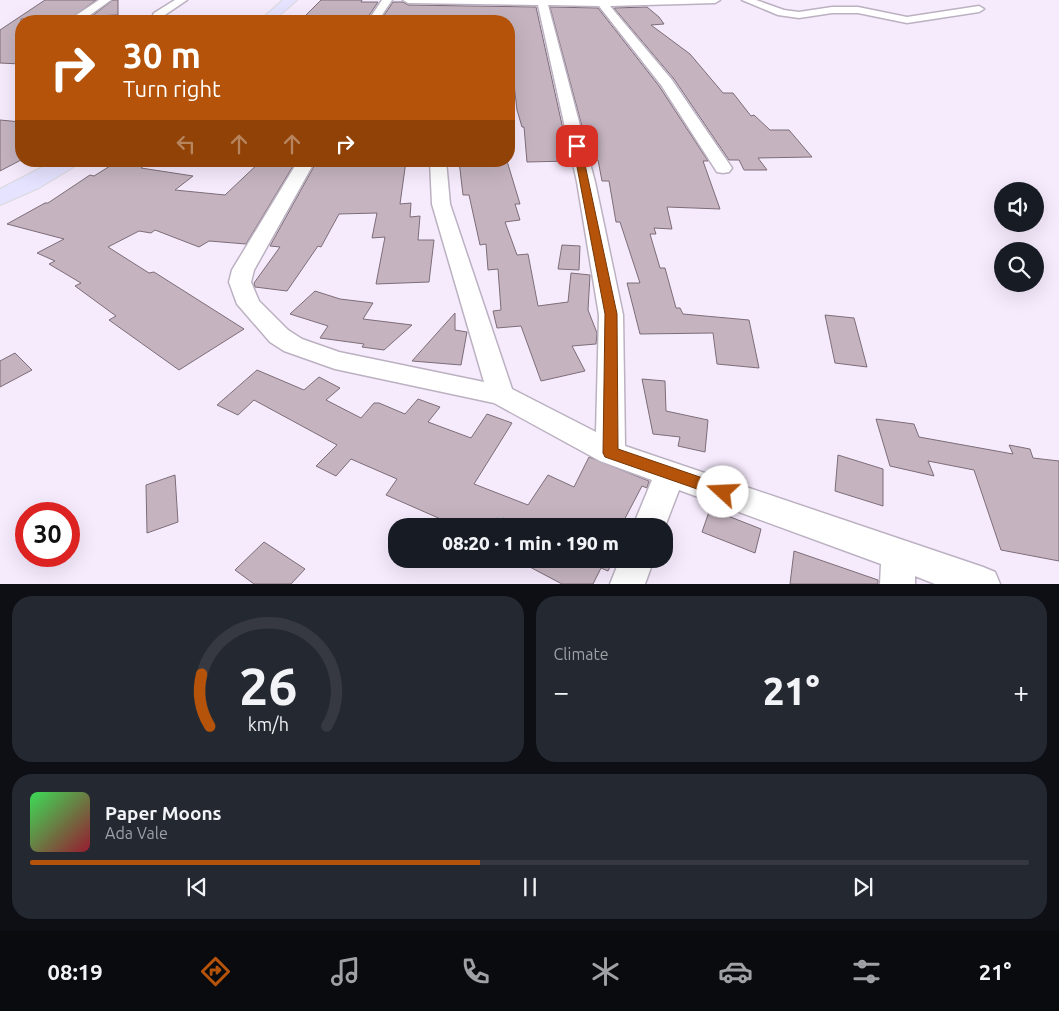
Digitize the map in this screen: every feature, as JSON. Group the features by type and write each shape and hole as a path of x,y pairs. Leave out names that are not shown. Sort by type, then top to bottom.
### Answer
{"main road":[{"path":"272,15 291,0"},
{"path":"285,15 302,0"},
{"path":"0,188 37,167"},
{"path":"0,198 32,184 60,167"}],"street":[{"path":"84,15 106,0"},
{"path":"158,15 182,0"},
{"path":"377,15 387,0"},
{"path":"408,0 602,3 715,0"},
{"path":"747,0 782,13 798,15 832,10 858,10 907,20 979,9"},
{"path":"460,14 462,1"},
{"path":"542,1 586,182 611,314 610,453"},
{"path":"602,3 667,83 723,168"},
{"path":"304,167 244,270 240,282 249,304 279,336 293,345 335,360 501,395 610,453 670,473 898,568 983,584"},
{"path":"438,167 441,204 501,395"},
{"path":"652,518 670,473"},
{"path":"627,584 633,568"}],"building":[{"path":"45,0 96,0 76,15 22,15"},
{"path":"113,0 118,0 118,15 93,15"},
{"path":"321,0 378,2 369,15 306,15"},
{"path":"393,2 403,2 408,5 536,7 570,161 527,162 524,127 522,127 517,110 515,93 515,15 384,15"},
{"path":"550,7 598,8 659,86 708,161 703,161 720,209 667,207 672,229 654,228 656,234 650,234 660,268 665,268 676,308 680,308 683,314 749,320 759,368 717,364 713,333 640,334 627,283 640,283 620,222 616,222 609,181 602,181 598,160 591,160"},
{"path":"647,7 664,24 651,25 690,54 723,93 733,93 751,116 754,115 770,130 789,130 812,157 758,158 767,170 744,170 739,160 729,160 674,79 614,8"},
{"path":"15,20 15,64 0,63 0,30"},
{"path":"0,120 15,121 15,163 0,171"},
{"path":"108,167 142,167 141,168 193,176 175,190 225,195 255,167 292,167 246,244 209,241 199,247 155,230 151,233 139,231 108,247 149,273 154,272 244,329 179,370 109,320 116,316 75,286 81,283 49,264 55,261 37,253 64,239 7,224 48,203 90,175 94,176"},
{"path":"314,167 405,167 400,204 411,203 410,217 420,216 418,240 434,240 429,282 376,284 385,237 372,238 377,213 339,214 321,247 318,246 287,291 255,287 254,283 280,247 270,246"},
{"path":"460,167 509,167 520,204 515,204 520,220 505,222 517,255 528,254 538,306 568,302 571,273 590,275 588,310 597,333 596,344 572,346 585,371 541,381 521,326 497,328 493,311 501,310 498,269 488,270 486,244 480,245 469,195 463,195"},
{"path":"562,245 580,246 579,270 558,269"},
{"path":"315,291 340,299 373,303 363,319 412,325 384,350 362,347 364,344 320,338 328,326 290,314"},
{"path":"455,313 455,330 467,332 461,365 412,361"},
{"path":"825,315 854,318 867,367 835,363"},
{"path":"15,353 32,370 0,387 0,361"},
{"path":"257,370 304,390 319,377 340,388 326,400 361,418 374,403 379,403 405,414 418,399 440,407 428,422 471,438 487,414 512,423 474,484 528,505 548,475 574,487 589,457 649,481 647,488 642,486 625,518 438,518 386,495 397,479 351,459 336,476 316,466 337,445 254,400 238,415 217,405"},
{"path":"642,379 665,381 666,411 708,420 705,452 678,446 680,437 653,434"},
{"path":"876,419 914,424 919,437 1013,454 1009,445 1030,449 1033,458 1059,461 1059,561 1001,550 974,470 928,461 934,476 890,466"},
{"path":"838,455 883,469 883,506 835,491"},
{"path":"175,475 178,522 147,533 146,485"},
{"path":"710,509 761,529 755,553 702,532"},
{"path":"264,542 305,569 291,584 254,584 235,570"},
{"path":"794,551 878,580 878,584 790,584"},
{"path":"532,568 601,568 593,584 562,584"}],"route":[{"path":"577,146 586,182 611,314 610,453 723,492"}]}
